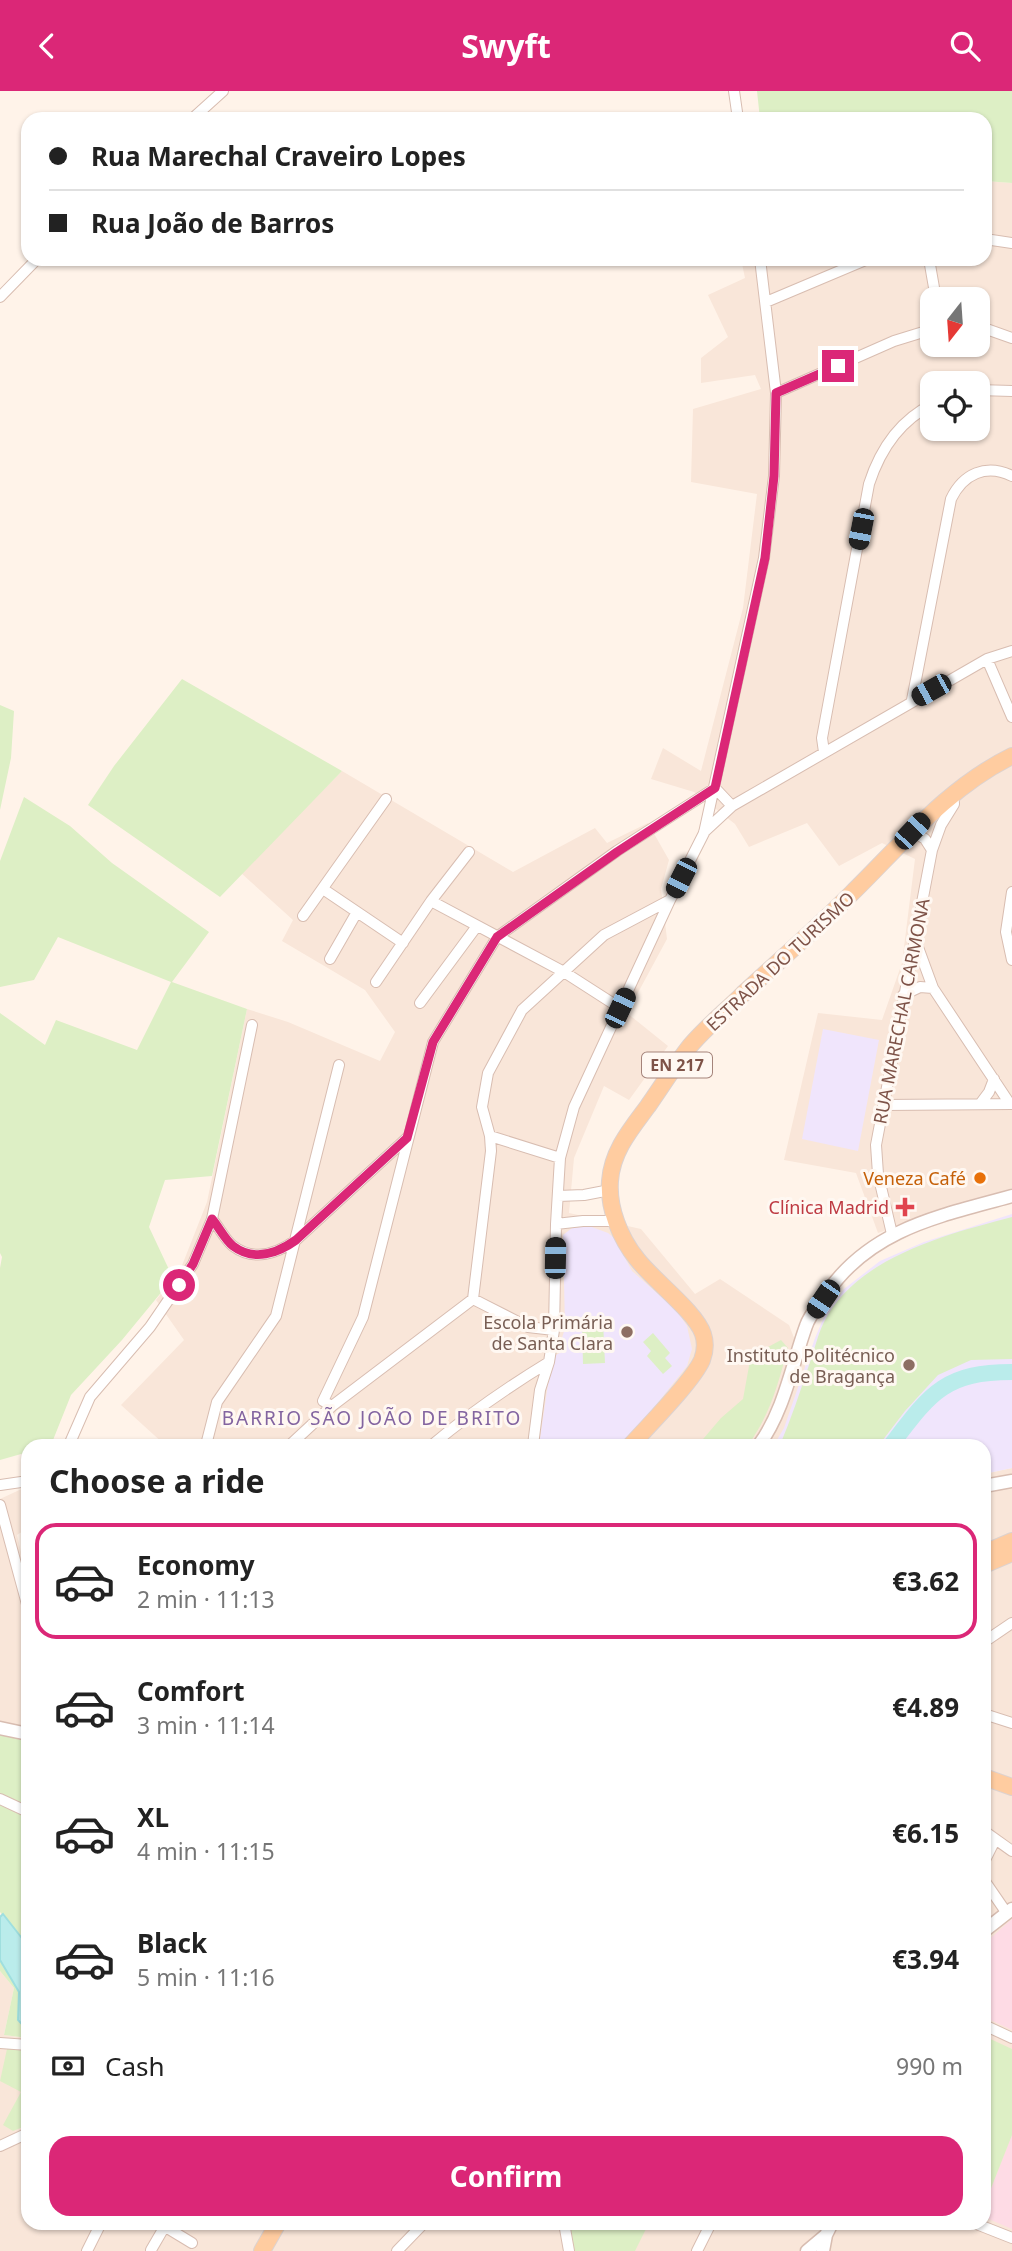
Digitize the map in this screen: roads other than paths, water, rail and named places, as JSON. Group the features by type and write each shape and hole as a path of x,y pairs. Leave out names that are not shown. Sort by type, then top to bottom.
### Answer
{"main road":[{"name":"ESTRADA DO TURISMO","path":"636,1439 689,1379 701,1362 705,1346 703,1333 695,1320 635,1258 616,1221 610,1190 613,1161 622,1143 691,1045 953,793 1012,756"},
{"path":"991,1550 1012,1541"},
{"path":"991,1562 1012,1553"},
{"path":"991,1782 1012,1789"},
{"path":"255,2251 267,2230"},
{"path":"262,2251 274,2230"}],"street":[{"path":"200,112 223,91"},
{"path":"734,91 737,112"},
{"path":"992,240 1012,243"},
{"path":"0,297 30,266"},
{"path":"534,1439 540,1390 549,1361 554,1330 560,1158 574,1107 704,832 765,558 774,476 776,393 761,266"},
{"path":"766,302 851,266"},
{"path":"930,266 934,287"},
{"path":"990,330 1012,338"},
{"path":"776,393 894,341 920,332"},
{"path":"990,389 1010,388"},
{"path":"824,752 822,738 869,484 880,454 888,442 920,412"},
{"path":"912,700 951,499 955,490 970,475 993,470 1012,476"},
{"path":"704,832 732,806 912,700 987,659 1012,652"},
{"path":"987,659 1012,717"},
{"path":"715,788 732,806"},
{"path":"332,1406 323,1401 363,1317 433,1042 497,937 617,852 715,788"},
{"name":"RUA MARECHAL CARMONA","path":"892,1234 878,1174 876,1145 932,850 941,825 954,804 953,793"},
{"path":"303,916 386,799"},
{"path":"912,831 925,839 932,850"},
{"path":"376,982 431,901 469,852"},
{"path":"323,889 403,943"},
{"path":"1012,892 1006,932 1012,960"},
{"path":"296,1439 332,1406 473,1299 491,1151 482,1107 488,1073 522,1010 604,935 670,900"},
{"path":"431,901 564,972 620,1008"},
{"path":"330,959 357,912"},
{"path":"420,1003 477,926"},
{"path":"914,936 933,988 1011,1104"},
{"path":"903,995 920,987 933,988"},
{"path":"72,1439 90,1397 150,1327 193,1264 212,1219 252,1025"},
{"path":"208,1439 217,1402 276,1316 339,1065"},
{"path":"980,1104 989,1092 993,1079"},
{"path":"883,1105 1011,1104"},
{"path":"490,1136 560,1158"},
{"path":"212,1219 234,1246 257,1255 279,1252 296,1240 407,1138"},
{"path":"558,1196 610,1190"},
{"path":"762,1439 776,1415 808,1321 838,1276 864,1253 892,1234 945,1215 1012,1196"},
{"path":"556,1224 616,1221"},
{"path":"473,1299 528,1327 554,1330"},
{"path":"440,1439 485,1403 549,1361"},
{"path":"991,1485 1012,1481"},
{"path":"0,1485 21,1482"},
{"path":"0,1505 3,1526 21,1585"},
{"path":"991,1637 1012,1623"},
{"path":"991,1716 1012,1723"},
{"path":"0,1728 21,1732"},
{"path":"0,1798 21,1808"},
{"path":"991,1836 1012,1851"},
{"path":"991,1847 995,1839"},
{"path":"991,1889 1009,1911 991,1925"},
{"path":"991,2028 1012,2038"},
{"path":"0,2043 21,2044"},
{"path":"0,2146 21,2136"},
{"path":"87,2251 98,2230"},
{"path":"151,2250 159,2230"},
{"path":"171,2230 192,2243"},
{"path":"397,2251 416,2230"},
{"path":"565,2230 569,2251"},
{"path":"697,2251 708,2230"},
{"path":"823,2251 828,2230"},
{"path":"991,2230 1012,2238"},
{"path":"807,2251 826,2235"},
{"path":"408,2239 415,2251"}],"water":[{"path":"3,1914 21,1937 21,2023 18,2020 19,1992 0,1960 0,1917"}],"waterway":[{"path":"896,1439 928,1399 941,1389 970,1376 1012,1372"}],"place":[{"name":"Veneza Café","path":"980,1178"},
{"name":"Clínica Madrid","path":"905,1207"},
{"name":"Escola Primária de Santa Clara","path":"627,1332"},
{"name":"Instituto Politécnico de Bragança","path":"909,1365"}],"district":[{"name":"BARRIO SÃO JOÃO DE BRITO","path":"372,1418"}]}
